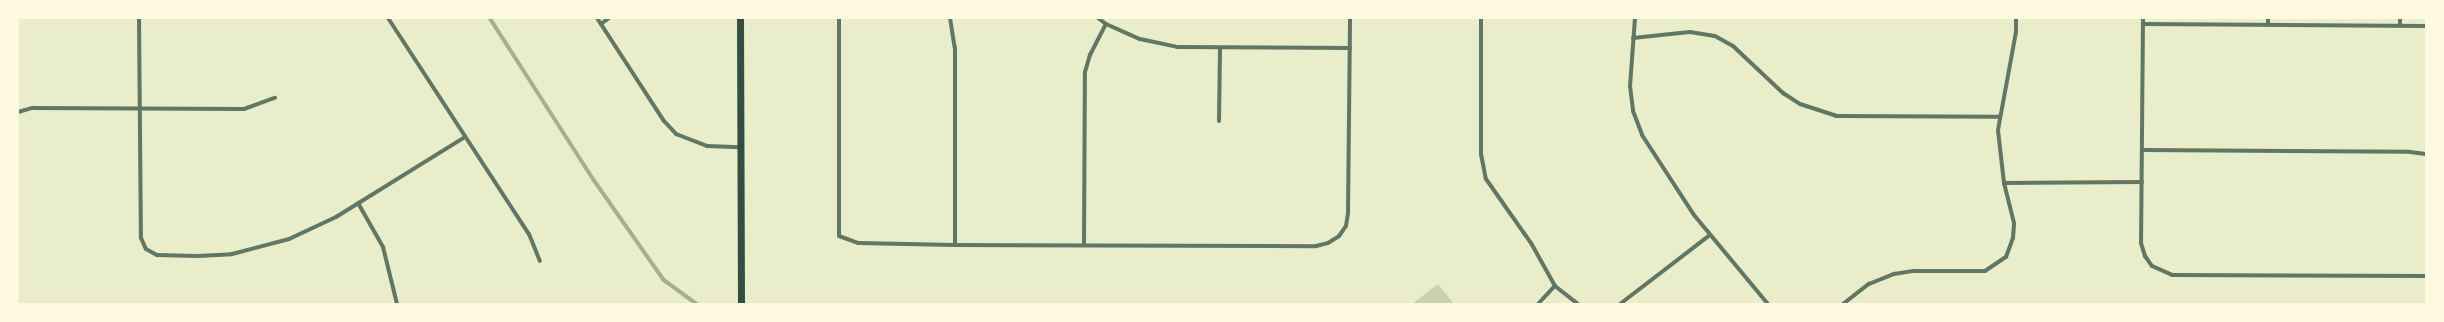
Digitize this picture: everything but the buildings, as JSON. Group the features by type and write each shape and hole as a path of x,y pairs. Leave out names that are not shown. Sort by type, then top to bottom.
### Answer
{"main road":[{"path":"740,18 741,304"}],"street":[{"path":"139,18 141,238 146,250 157,255 198,256 232,254 289,239 336,217 465,137"},
{"path":"388,18 529,234 540,261"},
{"path":"597,18 664,121 676,134 707,146 740,147"},
{"path":"601,24 609,18"},
{"path":"839,18 839,236 858,243 955,245 1316,246 1328,243 1338,236 1346,226 1348,213 1350,18"},
{"path":"950,18 955,48 955,245"},
{"path":"1098,18 1106,24 1140,39 1165,46 1220,48 1350,48"},
{"path":"1481,18 1482,167 1492,190 1532,243 1555,286 1578,304"},
{"path":"1635,18 1630,86 1634,111 1642,135 1663,171 1710,235 1768,304"},
{"path":"1843,304 1869,284 1894,274 1914,271 1972,273 1985,271 1997,266 2006,257 2013,238 2014,223 2004,183 1999,144 2000,117 2016,32 2016,18"},
{"path":"2142,18 2143,150 2141,243 2145,256 2152,266 2172,275 2426,276"},
{"path":"2268,18 2268,25"},
{"path":"2400,18 2400,26"},
{"path":"1084,245 1086,72 1090,55 1106,24"},
{"path":"2143,24 2426,26"},
{"path":"1633,38 1690,32 1715,36 1733,46 1784,93 1805,106 1836,116 2000,117"},
{"path":"1219,121 1220,48"},
{"path":"18,112 32,108 244,109 275,98"},
{"path":"2143,150 2410,152 2426,154"},
{"path":"2004,183 2142,182"},
{"path":"358,203 383,247 397,304"},
{"path":"1620,304 1710,235"},
{"path":"1538,304 1555,286"}],"green space":[{"path":"1438,284 1454,304 1412,304"}],"waterway":[{"path":"490,18 594,180 664,280 697,304"}]}
